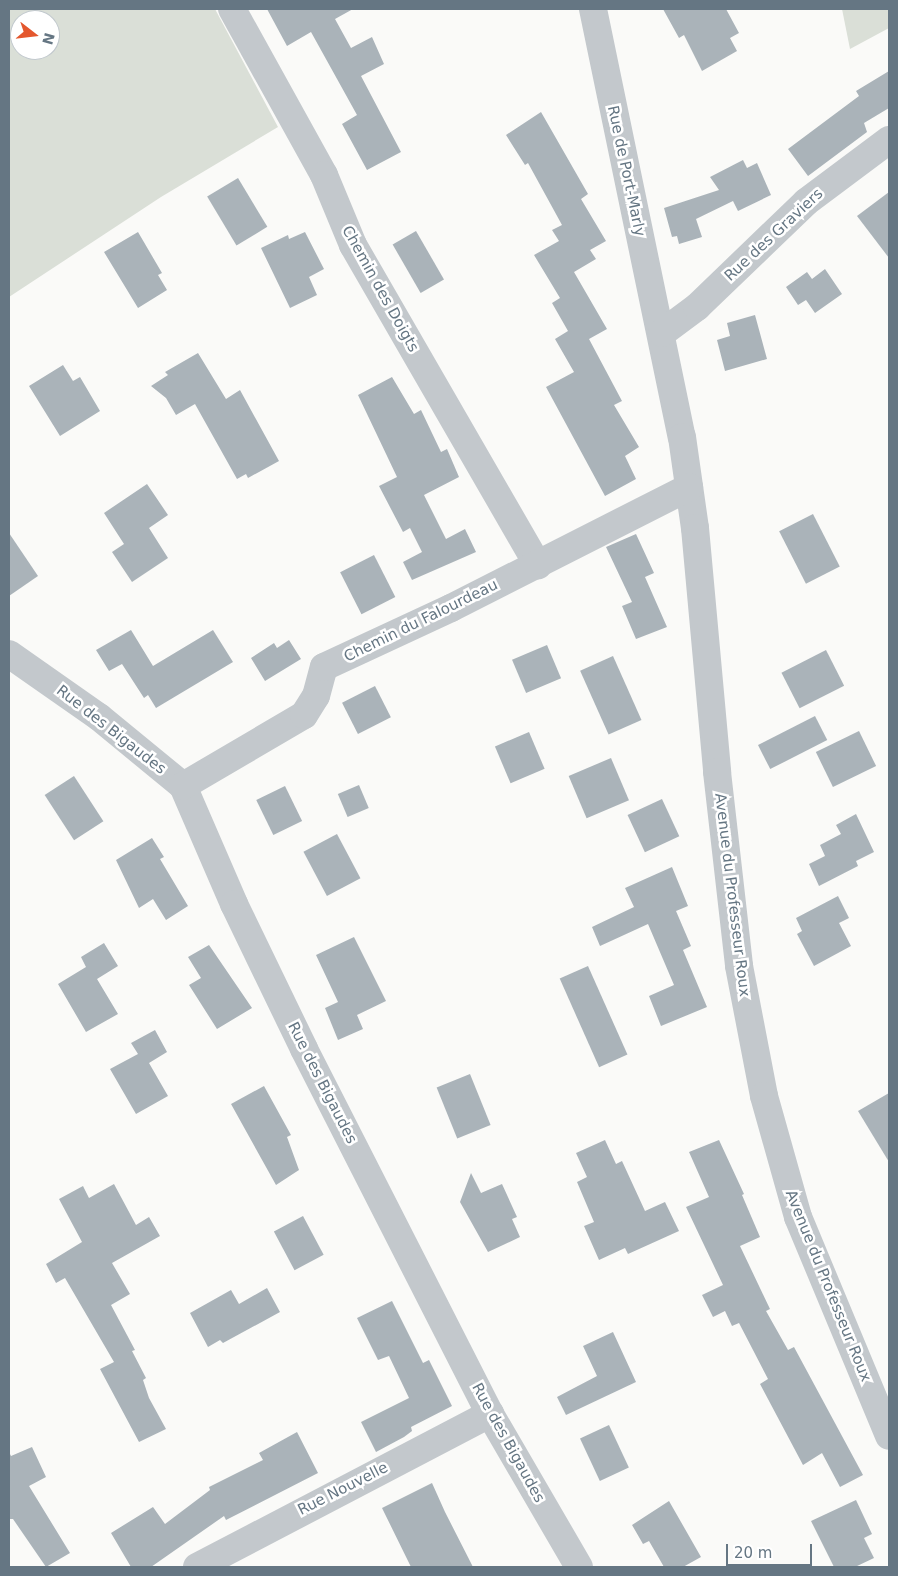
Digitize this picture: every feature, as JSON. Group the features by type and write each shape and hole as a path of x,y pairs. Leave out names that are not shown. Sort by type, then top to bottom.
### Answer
{"street":[{"name":"Chemin des Doigts","path":"232,9 324,175 353,245 538,565"},
{"name":"Rue de Port-Marly","path":"592,9 662,333"},
{"name":"Rue des Graviers","path":"662,333 698,307 806,202 889,140"},
{"name":"Avenue du Professeur Roux","path":"662,333 689,487 739,966 764,1096 798,1217 889,1436"},
{"name":"Chemin du Falourdeau","path":"184,786 304,715 316,696 324,667 538,565 689,487"},
{"name":"Rue des Bigaudes","path":"9,654 98,718 184,786 234,904 304,1049 490,1414 578,1567"},
{"name":"Rue Nouvelle","path":"197,1567 490,1414"}],"shaded area":[{"path":"9,9 215,9 278,127 161,197 9,297"},
{"path":"842,9 889,9 889,28 850,49"}],"building":[{"path":"267,9 353,9 335,19 351,48 372,37 384,64 361,76 401,152 367,170 342,124 357,115 311,32 287,46"},
{"path":"663,9 726,9 739,33 730,38 737,51 702,71 684,35 679,38"},
{"path":"889,71 889,108 864,123 867,132 808,176 788,149 859,96 856,91"},
{"path":"541,112 588,194 581,199 606,241 590,250 596,259 574,272 607,329 589,339 622,401 614,405 639,447 625,456 636,479 605,496 546,387 574,372 555,339 568,331 552,303 560,298 534,255 559,241 552,230 562,225 528,163 525,165 506,135"},
{"path":"743,160 747,168 757,163 771,195 738,211 733,201 696,219 702,237 679,244 677,236 672,237 664,208 719,190 710,177"},
{"path":"238,178 267,227 236,245 207,197"},
{"path":"889,192 889,258 857,216"},
{"path":"416,231 444,279 421,293 393,244"},
{"path":"138,232 162,273 158,275 167,290 138,308 104,252"},
{"path":"305,232 324,269 309,277 317,295 290,308 261,248 288,235 289,239"},
{"path":"825,269 842,294 815,313 806,300 798,305 786,287 807,272 812,279"},
{"path":"755,315 767,359 725,371 717,340 730,336 727,323"},
{"path":"198,353 226,399 240,390 279,461 248,478 246,474 237,479 195,404 176,415 166,398 151,386 168,375 165,372"},
{"path":"63,365 73,381 80,377 100,411 60,436 29,386"},
{"path":"392,377 414,414 421,410 441,452 447,449 459,477 424,495 446,539 465,529 476,552 412,580 403,562 422,552 410,528 403,532 379,486 397,477 358,395"},
{"path":"147,484 168,515 149,528 168,558 132,582 112,552 124,544 104,513"},
{"path":"813,514 840,567 806,584 779,531"},
{"path":"9,533 38,576 9,596"},
{"path":"636,534 654,573 645,577 667,627 636,639 622,606 632,602 606,547"},
{"path":"374,555 395,597 361,614 340,572"},
{"path":"131,630 153,666 213,630 233,662 156,708 148,695 144,698 122,664 109,671 96,650"},
{"path":"289,640 301,659 265,681 251,658 274,643 277,648"},
{"path":"547,645 561,678 526,693 512,660"},
{"path":"826,650 844,686 800,708 781,673"},
{"path":"613,656 641,720 609,735 580,671"},
{"path":"375,686 391,717 358,734 342,703"},
{"path":"815,716 827,740 770,769 758,745"},
{"path":"859,731 876,766 833,787 816,752"},
{"path":"529,732 545,769 511,783 495,746"},
{"path":"611,758 629,800 587,818 569,776"},
{"path":"74,776 103,821 74,840 45,795"},
{"path":"359,785 369,808 348,817 338,794"},
{"path":"285,786 302,821 273,835 256,800"},
{"path":"662,799 679,836 645,852 628,815"},
{"path":"856,814 874,852 856,861 858,866 819,886 809,864 825,856 820,845 841,834 836,825"},
{"path":"337,834 360,878 327,896 303,852"},
{"path":"152,838 164,857 160,859 188,906 166,920 153,899 139,908 116,860"},
{"path":"672,867 688,906 676,911 691,946 683,950 707,1007 661,1026 649,996 674,985 648,924 600,946 592,927 634,907 625,888"},
{"path":"838,896 849,918 839,923 851,946 814,966 797,934 802,931 796,918"},
{"path":"354,937 386,1001 357,1015 363,1029 338,1040 325,1008 338,1002 316,955"},
{"path":"104,943 118,966 97,979 118,1014 86,1032 58,984 86,967 81,957"},
{"path":"209,945 252,1008 217,1029 189,985 201,978 188,957"},
{"path":"588,966 627,1055 599,1067 560,979"},
{"path":"155,1030 167,1052 149,1063 168,1096 136,1114 110,1069 138,1054 131,1043"},
{"path":"470,1074 491,1125 457,1138 437,1087"},
{"path":"264,1086 291,1135 287,1137 299,1170 276,1185 231,1104"},
{"path":"889,1093 889,1162 858,1111"},
{"path":"605,1140 616,1164 622,1161 645,1211 665,1202 679,1231 628,1254 625,1248 599,1260 584,1226 594,1222 577,1182 587,1177 576,1153"},
{"path":"719,1140 744,1194 742,1195 760,1237 740,1246 770,1309 766,1311 788,1350 794,1347 863,1475 840,1487 822,1453 803,1465 760,1384 768,1379 739,1323 732,1326 725,1311 713,1317 702,1295 723,1285 686,1207 709,1197 689,1152"},
{"path":"471,1173 481,1193 502,1184 517,1217 512,1219 520,1237 488,1252 460,1202"},
{"path":"114,1184 136,1225 149,1217 160,1236 112,1263 130,1294 111,1305 135,1350 132,1351 146,1378 143,1380 149,1398 166,1429 139,1442 100,1369 114,1362 65,1278 56,1283 46,1264 82,1242 59,1199 83,1186 89,1198"},
{"path":"303,1216 324,1255 295,1270 274,1231"},
{"path":"267,1288 280,1312 223,1343 220,1340 208,1347 190,1313 231,1290 239,1304"},
{"path":"392,1301 423,1363 429,1360 452,1406 411,1427 412,1431 404,1437 376,1452 361,1422 409,1398 389,1356 378,1360 357,1318"},
{"path":"613,1332 636,1382 566,1415 557,1397 597,1376 583,1346"},
{"path":"609,1425 629,1468 600,1481 580,1439"},
{"path":"297,1432 318,1473 226,1520 224,1516 151,1567 131,1567 111,1533 153,1507 165,1524 210,1490 209,1487 263,1460 259,1453"},
{"path":"32,1447 46,1477 29,1486 70,1553 46,1567 13,1519 9,1519 9,1452 11,1456"},
{"path":"432,1483 473,1567 411,1567 382,1508"},
{"path":"856,1500 872,1534 864,1538 874,1558 855,1567 834,1567 811,1521"},
{"path":"669,1501 701,1557 683,1567 664,1567 649,1541 643,1544 632,1525"}]}
